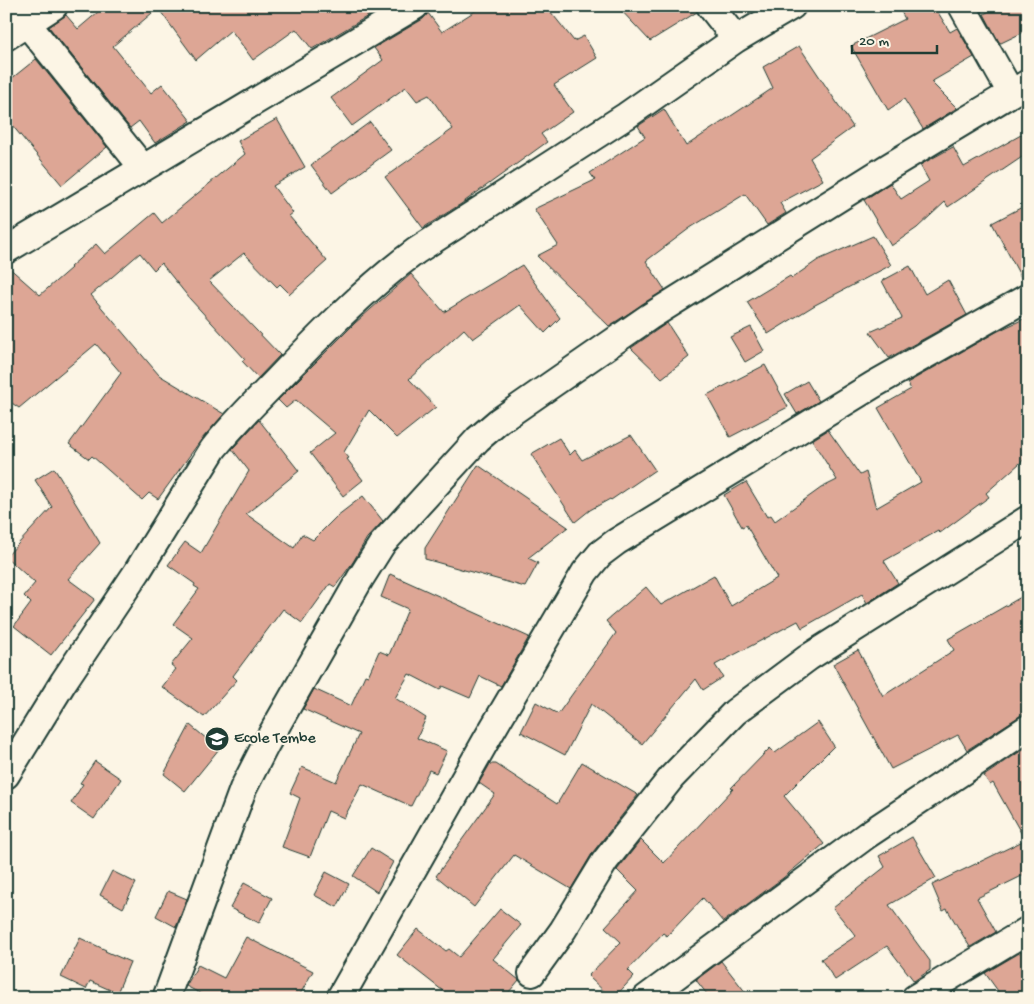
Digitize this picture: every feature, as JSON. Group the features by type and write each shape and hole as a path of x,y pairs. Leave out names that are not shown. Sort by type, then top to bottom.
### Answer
{"street":[{"path":"54,6 15,22 143,168"},
{"path":"6,250 415,6"},
{"path":"710,6 736,40"},
{"path":"6,775 64,681 137,572 213,450 307,348 390,271 416,251 626,116 736,40 792,6"},
{"path":"166,998 243,789 266,744 382,544 478,438 499,421 648,317 890,166 1020,88 962,6"},
{"path":"340,998 488,737 585,572 600,554 616,542 872,385 1028,297"},
{"path":"532,973 563,930 604,861 672,777 734,712 809,658 1028,519"},
{"path":"646,998 867,835 1028,728"},
{"path":"915,998 1028,930"}],"building":[{"path":"105,6 385,6 312,49 296,29 253,60 231,30 196,60 158,8 113,46 151,93 162,84 191,121 155,143 139,121 130,128 49,27 66,15 78,29"},
{"path":"483,6 546,6 574,41 584,36 597,58 554,85 573,112 541,134 547,142 461,204 423,228 385,177 453,129 429,95 417,101 406,87 352,126 331,98 383,60 374,48 423,19 428,13 442,32"},
{"path":"617,6 695,6 697,12 650,41"},
{"path":"898,6 934,6 950,32 957,28 974,57 931,82 957,108 923,129 904,99 888,110 851,46 905,19"},
{"path":"998,6 1028,6 1028,30 1001,43 999,42 984,14"},
{"path":"799,46 853,127 810,158 823,180 780,203 786,213 767,225 745,194 690,228 646,261 665,290 609,326 537,256 558,245 534,209 595,180 590,173 645,137 638,126 664,109 686,146 773,88 763,67"},
{"path":"36,59 107,147 62,185 6,118 6,83"},
{"path":"277,119 305,167 273,186 293,213 289,216 327,261 290,294 280,284 277,287 244,253 209,281 280,355 258,378 242,361 245,359 190,299 161,263 154,270 140,253 91,295 159,375 224,414 201,440 158,499 149,493 142,500 92,456 89,459 69,444 121,373 96,344 19,408 6,399 6,265 40,295 96,244 105,254 154,213 162,223 245,154 238,141"},
{"path":"370,122 391,150 332,193 311,165"},
{"path":"1028,131 1028,153 948,207 945,202 917,228 891,246 864,200 890,183 901,199 929,181 920,165 953,147 964,167"},
{"path":"1028,204 1028,282 1024,283 992,223"},
{"path":"873,236 891,265 815,305 768,334 747,302 790,276 792,278 818,260"},
{"path":"522,265 560,318 545,333 520,305 473,339 464,329 409,379 436,407 397,438 369,410 344,452 363,480 343,496 310,453 335,433 296,400 286,408 278,400 355,323 411,274 444,312"},
{"path":"910,266 925,294 948,280 967,315 889,358 870,332 902,318 882,281"},
{"path":"1028,317 1028,456 986,493 989,497 940,533 938,531 884,561 898,583 867,603 862,594 802,628 798,621 715,665 723,677 703,690 696,679 642,744 591,704 565,755 521,732 536,702 558,714 616,633 606,621 646,587 661,605 714,575 731,606 777,578 746,525 742,527 724,495 746,482 767,517 771,515 775,521 821,488 837,480 812,440 828,430 860,475 866,472 876,508 921,482 878,408 911,389 907,383 998,331"},
{"path":"667,323 689,357 662,378 631,348"},
{"path":"751,327 764,351 745,362 730,337"},
{"path":"765,365 788,407 730,437 707,395"},
{"path":"807,381 819,401 797,414 785,394"},
{"path":"259,420 299,471 246,514 294,548 302,534 313,540 337,516 363,496 383,521 367,538 335,587 330,584 302,623 283,609 233,676 237,680 204,717 162,687 176,669 171,665 193,638 173,624 199,589 194,586 195,584 168,565 185,542 201,553 249,471 232,449"},
{"path":"631,435 655,470 611,500 590,510 575,522 531,454 559,438 570,455 575,450 582,460"},
{"path":"478,465 568,527 528,558 538,563 525,587 425,559 425,548"},
{"path":"54,468 100,543 68,579 95,599 51,655 14,626 31,603 24,596 35,583 6,557 52,507 35,480"},
{"path":"390,574 529,637 501,686 480,676 470,698 442,686 440,690 409,674 395,698 426,718 417,738 447,751 436,773 429,770 411,806 362,784 344,818 328,811 310,857 282,847 300,798 290,793 302,767 336,782 359,734 303,709 314,689 351,706 365,675 368,676 379,651 389,655 408,609 381,597"},
{"path":"1028,593 1028,713 1020,716 967,750 958,735 891,769 833,664 858,650 883,696 954,650 948,639"},
{"path":"818,722 834,746 784,796 824,844 783,878 723,922 703,898 667,936 663,933 628,970 634,976 614,998 611,998 588,976 621,942 605,927 638,891 617,870 641,840 664,863 733,789 731,788 770,748 775,753"},
{"path":"190,725 219,749 185,791 164,774"},
{"path":"1028,746 1028,873 977,898 996,932 970,947 947,909 943,911 932,885 1025,840 993,783 990,785 984,776"},
{"path":"95,761 121,779 94,819 71,803 83,784 80,783"},
{"path":"582,762 638,795 593,852 571,889 514,855 474,907 436,876 495,794 479,783 490,764 496,764 557,804"},
{"path":"912,837 936,878 889,905 930,961 930,970 914,981 887,946 835,980 821,959 856,936 833,908 885,867 879,856"},
{"path":"371,848 393,862 377,892 353,876"},
{"path":"112,871 136,883 123,908 100,895"},
{"path":"326,872 349,884 337,907 314,895"},
{"path":"244,883 272,898 259,923 230,908"},
{"path":"168,891 187,899 176,927 156,916"},
{"path":"500,909 521,925 493,959 519,980 504,998 452,998 397,955 418,929 446,951 449,949 459,957"},
{"path":"246,937 313,971 298,998 209,998 186,986 198,965 224,978"},
{"path":"80,938 130,962 117,993 90,981 86,989 61,977"},
{"path":"1028,948 1028,998 1003,998 985,973"},
{"path":"721,961 750,998 710,998 696,980"}],"place":[{"name":"Ecole Tembe","path":"217,739"}]}
